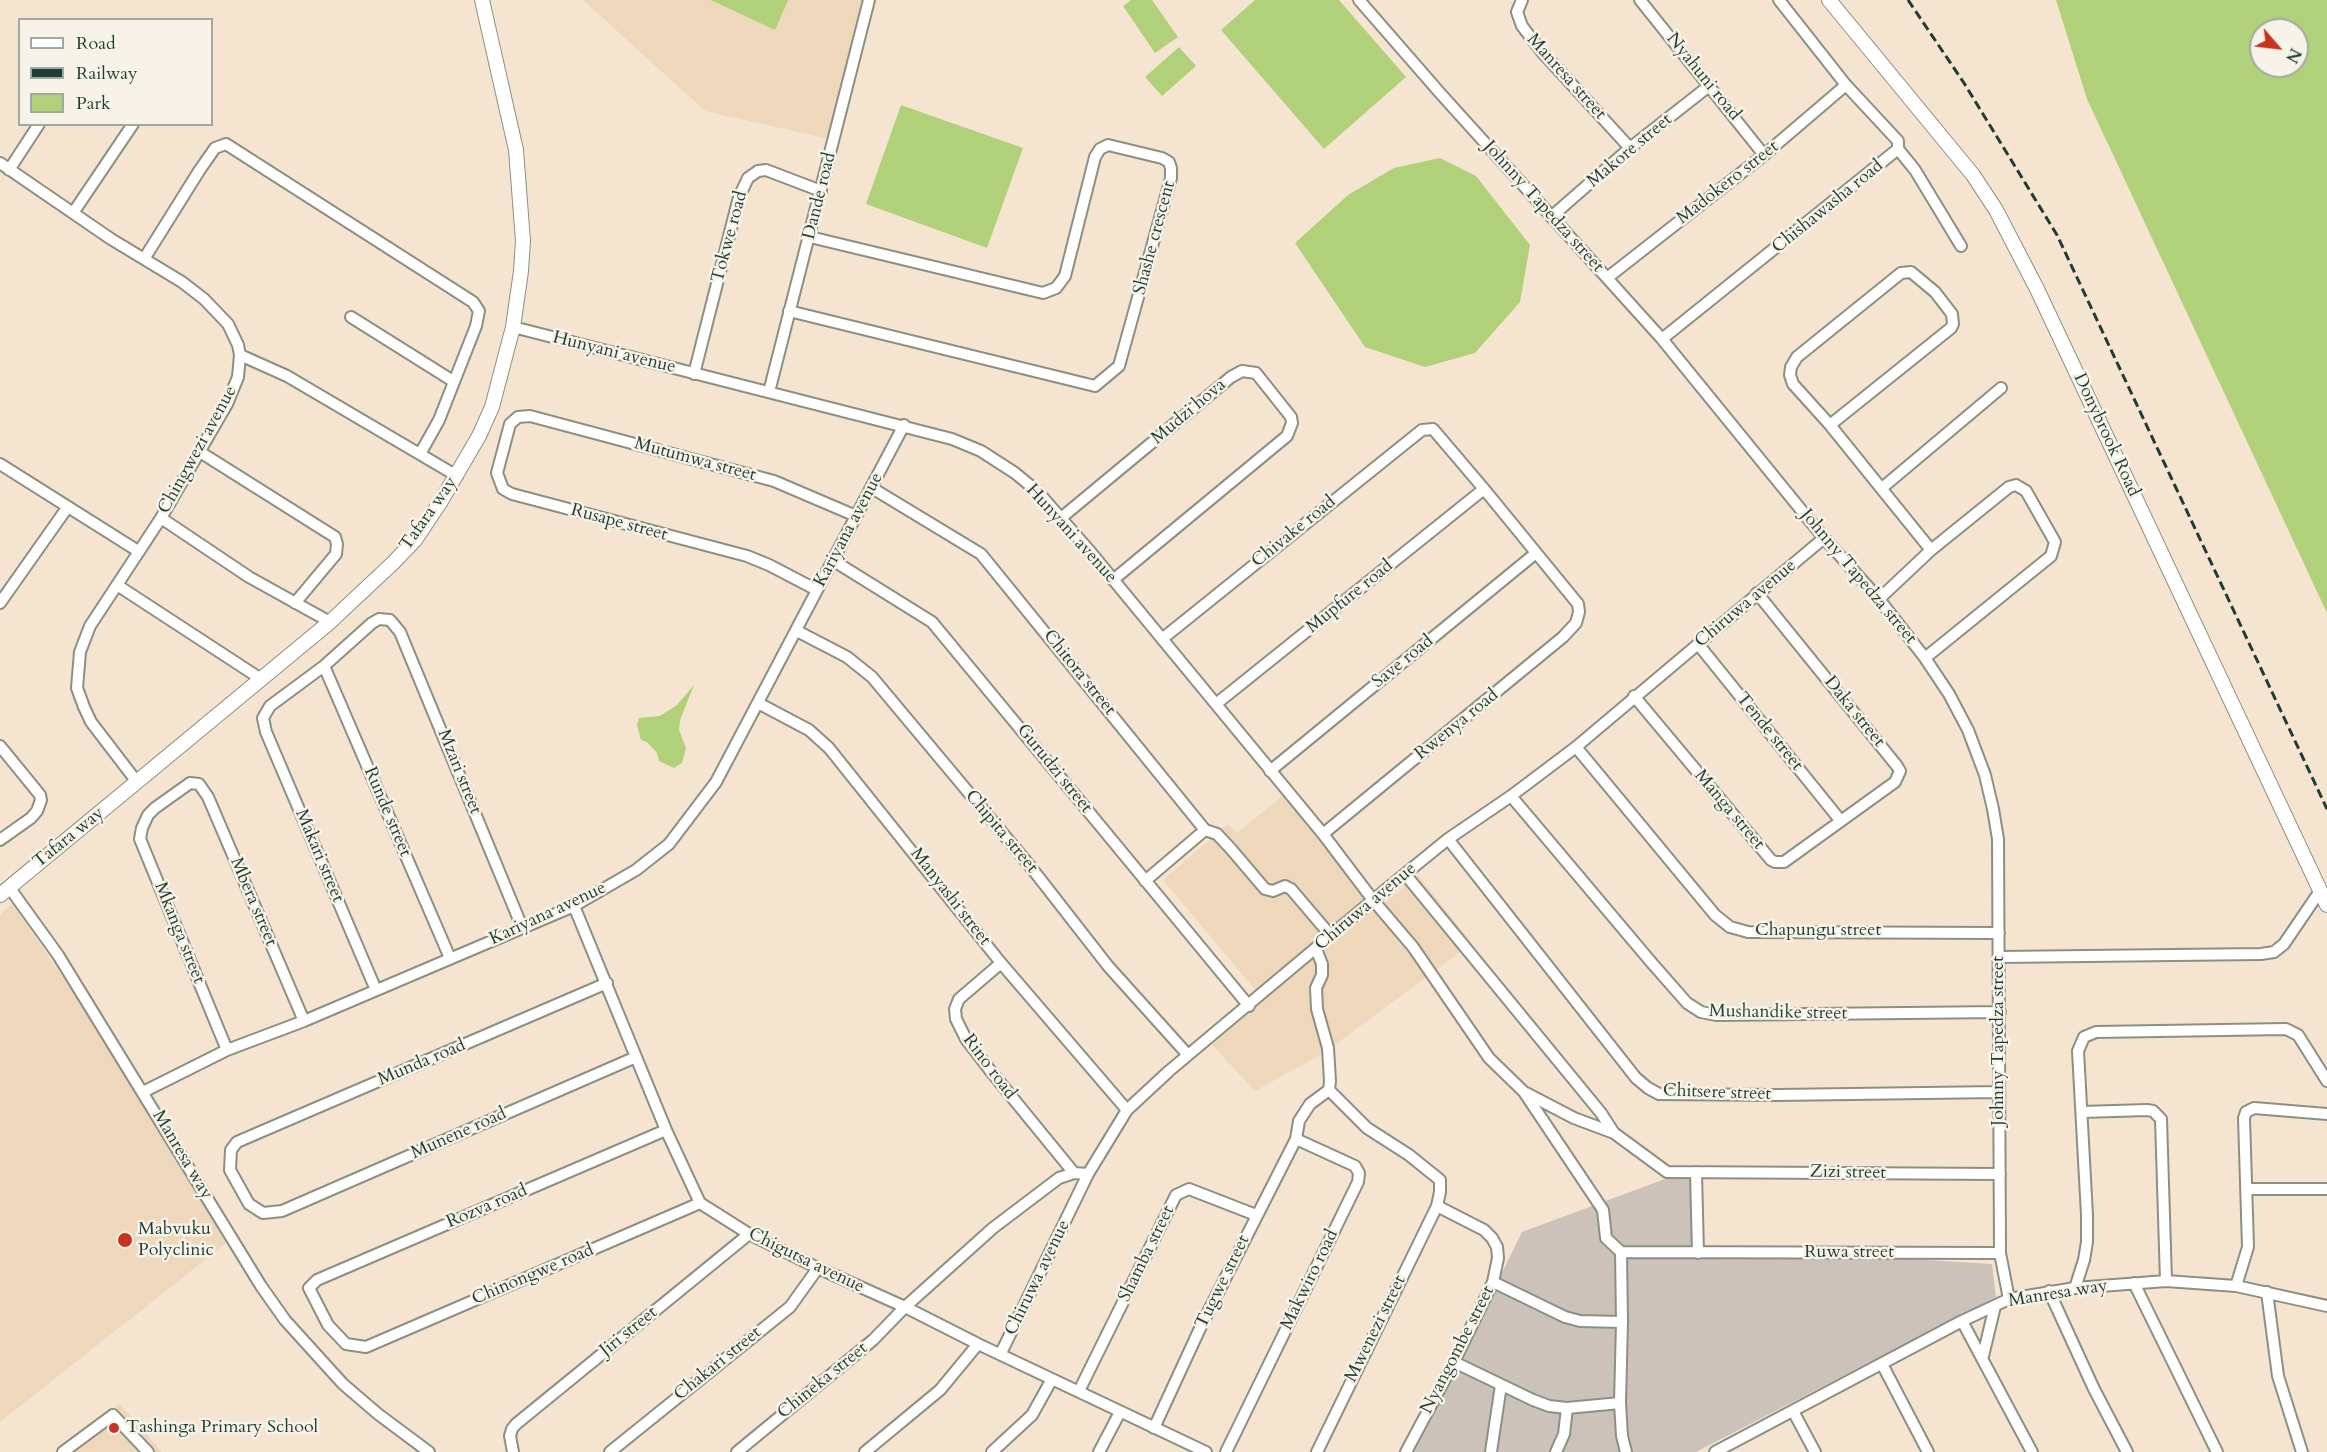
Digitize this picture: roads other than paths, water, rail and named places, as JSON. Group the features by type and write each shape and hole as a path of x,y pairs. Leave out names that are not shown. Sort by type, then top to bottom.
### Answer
{"street":[{"name":"Tafara way","path":"4,891 330,622 415,540 456,476 490,414 513,327 523,241 520,179 482,0"},
{"name":"Dande road","path":"769,392 869,0"},
{"name":"Johnny Tapedza street","path":"1359,0 1662,339 1824,538 1879,599 1925,658 1959,712 1985,775 1994,809 1998,839 2000,1253 2009,1299"},
{"name":"Manresa street","path":"1522,0 1517,12 1522,26 1542,52 1630,148"},
{"name":"Nyahuni road","path":"1640,0 1764,155"},
{"name":"Chishawasha road","path":"1662,339 1899,149 1898,141 1846,85 1779,0"},
{"name":"Donybrook Road","path":"1829,0 1973,175 1996,210 2042,300 2327,905"},
{"name":"Madokero street","path":"1607,278 1764,155 1846,85"},
{"name":"Makore street","path":"1551,217 1630,148 1709,86"},
{"path":"4,167 37,126"},
{"path":"73,213 132,126"},
{"path":"144,259 215,148 228,144 476,305 479,311 476,326 439,420 420,454"},
{"name":"Shashe crescent","path":"789,311 1095,386 1119,366 1171,178 1171,168 1169,162 1162,158 1108,145 1100,149 1095,157 1065,276 1056,288 1042,293 810,237"},
{"path":"1899,149 1916,170 1961,246"},
{"name":"Chingwezi avenue","path":"4,167 182,282 218,313 234,333 240,355 238,377 234,388 161,518 90,626 77,664 77,688 91,722 137,782"},
{"name":"Tokwe road","path":"694,374 739,197 748,178 758,171 766,170 821,190"},
{"path":"1830,426 1951,328 1952,314 1935,292 1911,272 1901,273 1797,357 1791,367 1790,375 1793,384 1882,488 1931,550"},
{"path":"351,317 453,381"},
{"name":"Hunyani avenue","path":"513,327 904,425 970,445 1001,462 1038,492 1216,704 1413,947 1489,1058 1524,1092"},
{"path":"240,355 286,376 456,476"},
{"name":"Mudzi hova","path":"1061,518 1231,377 1242,371 1256,373 1291,417 1292,423 1287,436 1113,580"},
{"path":"1882,488 2001,388"},
{"name":"Mutumwa street","path":"530,416 774,481 856,516"},
{"name":"Rusape street","path":"530,416 518,417 510,424 497,473 503,489 517,496 747,556 818,590"},
{"name":"Kariyana avenue","path":"142,1092 227,1050 304,1021 574,906 636,870 669,844 716,782 904,425"},
{"name":"Chivake road","path":"1162,639 1417,433 1434,429 1484,489"},
{"path":"200,452 335,537 336,554 295,603"},
{"path":"0,464 138,551"},
{"path":"1879,599 1931,550 2010,487 2016,485 2026,491 2055,542 2051,556 1925,658"},
{"name":"Chitora street","path":"872,488 981,554 1205,830 1216,834 1232,849 1265,889 1273,891 1285,886 1292,888 1330,936"},
{"path":"1484,489 1536,553"},
{"name":"Mupfure road","path":"1216,704 1484,489"},
{"path":"0,603 67,508"},
{"path":"161,518 249,577 330,622"},
{"name":"Chiruwa avenue","path":"1001,1353 1088,1174 1127,1110 1188,1055 1373,900 1448,839 1511,796 1576,747 1824,538"},
{"name":"Rwenya road","path":"1323,834 1563,638 1576,623 1579,607 1536,553"},
{"name":"Save road","path":"1270,771 1536,553"},
{"name":"Gurudzi street","path":"834,561 932,622 1249,1006"},
{"path":"117,585 261,679"},
{"name":"Daka street","path":"1757,593 1900,771 1895,782 1840,820"},
{"name":"Mzari street","path":"324,666 372,623 382,619 396,624 416,665 522,927"},
{"name":"Chipita street","path":"797,631 847,657 872,677 1029,866 1108,966 1188,1055"},
{"name":"Tende street","path":"1698,644 1840,820"},
{"name":"Makari street","path":"324,666 270,706 264,721 376,990"},
{"name":"Runde street","path":"324,666 450,958"},
{"name":"Manga street","path":"1634,696 1771,860 1784,862 1840,820"},
{"name":"Manyashi street","path":"758,703 809,730 829,748 1001,963 1127,1110"},
{"path":"0,746 40,795 41,800 37,811 31,818 0,840"},
{"name":"Chapungu street","path":"1576,747 1715,915 1730,927 1748,932 2000,933"},
{"name":"Mkanga street","path":"199,784 194,782 184,786 148,815 140,839 227,1050"},
{"name":"Mbera street","path":"199,784 208,797 304,1021"},
{"name":"Mushandike street","path":"1511,796 1687,1003 1701,1012 1716,1016 2000,1011"},
{"path":"1145,881 1205,830"},
{"name":"Chitsere street","path":"1448,839 1636,1078 1659,1094 1998,1092"},
{"path":"1405,874 1601,1113 1614,1133"},
{"name":"Manresa way","path":"4,891 58,955 261,1286 285,1320 316,1357 343,1384 378,1414 429,1452"},
{"path":"2000,957 2274,952 2284,944 2320,891"},
{"path":"574,906 666,1130 700,1203"},
{"path":"1316,949 1322,964 1322,975 1316,988 1317,1008 1328,1048 1329,1090 1366,1128 1408,1155 1440,1180 1437,1206"},
{"name":"Rino road","path":"1001,963 960,999 955,1009 956,1019 977,1054 1074,1173"},
{"name":"Munda road","path":"282,1211 263,1213 249,1204 230,1170 231,1150 237,1142 607,983"},
{"path":"2075,1288 2084,1260 2086,1242 2078,1051 2084,1037 2096,1032 2286,1029 2298,1035 2327,1081"},
{"name":"Munene road","path":"282,1211 636,1057"},
{"name":"Tugwe street","path":"1154,1428 1202,1324 1296,1139 1299,1121 1310,1104 1329,1090"},
{"path":"1524,1092 1574,1118 1614,1133"},
{"path":"1524,1092 1603,1210 1606,1238 1621,1252 1620,1403 1623,1445 1626,1452"},
{"path":"2236,1286 2248,1247 2244,1118 2246,1112 2254,1108 2327,1114"},
{"path":"2082,1112 2147,1110 2153,1111 2161,1119 2166,1281"},
{"name":"Rozva road","path":"366,1347 346,1344 328,1325 310,1287 317,1280 666,1130"},
{"name":"Zizi street","path":"1614,1133 1667,1172 2000,1173"},
{"name":"Makwiro road","path":"1226,1452 1358,1182 1359,1173 1355,1166 1296,1139"},
{"path":"1696,1172 1698,1253"},
{"path":"1074,1173 1088,1174"},
{"name":"Chineka street","path":"737,1452 873,1340 905,1306 993,1228 1059,1178 1074,1173"},
{"name":"Shamba street","path":"1079,1391 1176,1195 1189,1189 1256,1215"},
{"path":"2246,1190 2327,1189"},
{"name":"Chigutsa avenue","path":"700,1203 749,1234 818,1268 905,1306 978,1344 1154,1428 1192,1449 1206,1452"},
{"name":"Chinongwe road","path":"366,1347 700,1203"},
{"name":"Nyangombe street","path":"1406,1452 1454,1362 1492,1282 1498,1258 1497,1247 1484,1230 1437,1206"},
{"name":"Mwenezi street","path":"1317,1452 1437,1206"},
{"name":"Jiri street","path":"513,1452 511,1431 516,1424 749,1234"},
{"name":"Ruwa street","path":"1621,1252 2000,1253"},
{"name":"Chakari street","path":"609,1452 790,1307 818,1268"},
{"name":"Manresa way","path":"1720,1451 1962,1321 2009,1299 2075,1288 2166,1281 2236,1286 2327,1306"},
{"path":"1492,1282 1565,1317 1580,1321 1622,1322"},
{"path":"2134,1283 2217,1452"},
{"path":"2049,1292 2094,1389 2127,1452"},
{"path":"2267,1292 2278,1376 2301,1451"},
{"path":"1983,1356 1995,1306"},
{"path":"1962,1321 1983,1356 2032,1452"},
{"path":"866,1452 940,1390 978,1344"},
{"path":"1454,1362 1533,1400 1567,1408 1620,1403"},
{"path":"1882,1364 1928,1452"},
{"path":"992,1452 1032,1415 1052,1379"},
{"path":"1491,1452 1501,1385"},
{"path":"1556,1452 1564,1434 1567,1408"},
{"path":"1793,1411 1815,1452"},
{"path":"1099,1452 1120,1412"},
{"path":"63,1452 113,1415 148,1452"}],"railway":[{"path":"1908,0 1964,83 2057,235 2327,809"}],"place":[{"name":"Mabvuku Polyclinic","path":"125,1240"},
{"name":"Tashinga Primary School","path":"114,1428"}]}
